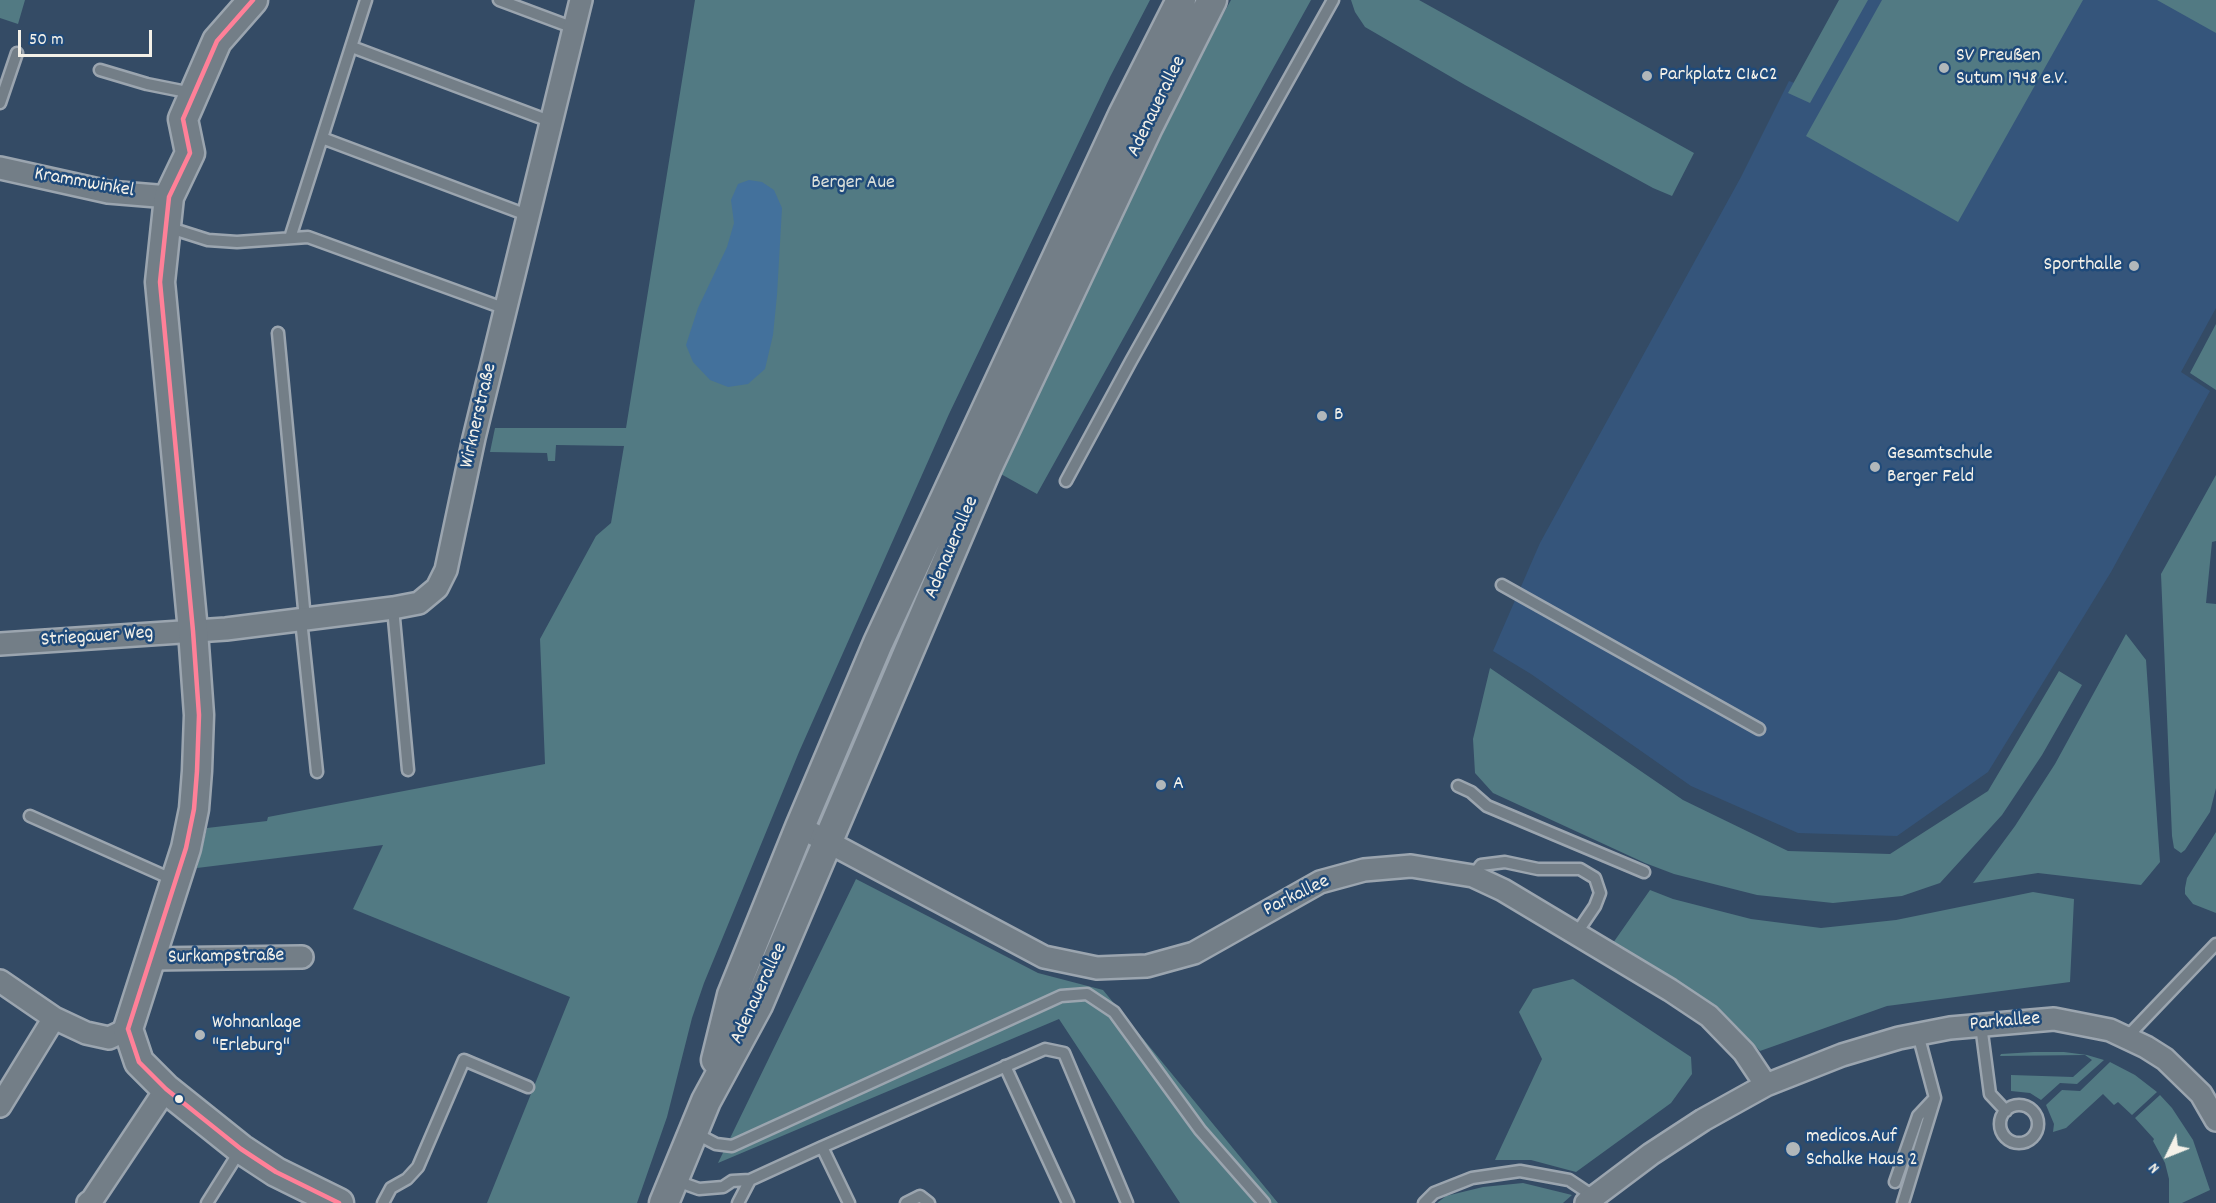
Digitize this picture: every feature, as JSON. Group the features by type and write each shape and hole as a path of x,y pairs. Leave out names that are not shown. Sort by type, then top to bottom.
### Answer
{"main road":[{"name":"Surkampstraße","path":"128,1029 186,848 194,809 196,780 199,715 193,631 160,282 168,226 169,197 190,153 183,119 217,41 253,0"},
{"name":"Adenauerallee","path":"706,1101 732,995 878,643 1123,115 1181,0"},
{"name":"Adenauerallee","path":"669,1191 706,1101 758,1005 987,468 1165,92 1212,0"},
{"path":"128,1029 139,1062 166,1089 241,1149 276,1172 339,1203"}],"street":[{"name":"Wirknerstraße","path":"193,631 393,608 419,603 437,588 446,570 474,438 581,0"},
{"name":"Krammwinkel","path":"0,168 108,192 169,197"},
{"name":"Striegauer Weg","path":"0,644 193,631"},
{"name":"Parkallee","path":"800,827 1044,957 1097,968 1148,966 1194,953 1320,882 1364,870 1411,866 1473,876 1503,890 1670,990 1709,1016 1744,1052 1766,1086"},
{"name":"Surkampstraße","path":"151,959 302,957"},
{"path":"0,981 54,1018 86,1033 110,1038 128,1029"},
{"path":"0,1106 54,1018"},
{"name":"Parkallee","path":"1590,1200 1651,1154 1703,1120 1766,1086 1842,1055 1918,1034 1950,1028 2054,1019 2102,1028 2127,1037 2156,1053 2184,1075 2200,1094 2216,1120"},
{"path":"88,1203 166,1089"}],"lane":[{"path":"290,238 366,0"},
{"path":"499,0 574,28"},
{"path":"1066,481 1125,370 1333,0"},
{"path":"352,47 552,122"},
{"path":"0,103 17,53"},
{"path":"100,70 147,84 195,93"},
{"path":"322,138 527,215"},
{"path":"168,226 208,240 218,241 237,242 308,237 506,309"},
{"path":"278,333 317,772"},
{"path":"1502,585 1759,729"},
{"path":"393,608 408,770"},
{"path":"1458,786 1471,792 1487,806 1644,872"},
{"path":"30,816 176,881"},
{"path":"1473,876 1481,865 1505,862 1539,869 1580,869 1595,878 1600,893 1595,906 1576,934"},
{"path":"2127,1037 2216,944"},
{"path":"693,1132 716,1144 732,1146 1061,996 1087,994 1114,1012 1200,1130 1264,1203"},
{"path":"1981,1025 1990,1094 2006,1111"},
{"path":"1903,1203 1935,1098 1918,1034"},
{"path":"669,1191 723,1187 732,1181 750,1180 1045,1049 1064,1053 1127,1203"},
{"path":"383,1203 391,1188 407,1179 418,1167 464,1060 528,1087"},
{"path":"1005,1066 1068,1203"},
{"path":"1895,1182 1918,1116 1935,1098"},
{"path":"822,1147 849,1203"},
{"path":"207,1203 241,1149"},
{"path":"1424,1203 1434,1193 1472,1178 1520,1171 1569,1180 1590,1200"},
{"path":"738,1203 750,1180"},
{"path":"906,1203 920,1196 929,1203"}],"shaded area":[{"name":"Gesamtschule Berger Feld","path":"1862,0 2179,0 2216,21 2216,308 2181,372 2210,391 2111,572 1988,772 1897,836 1798,833 1691,786 1531,674 1493,651 1540,543 1741,177 1789,81 1811,89"},
{"path":"749,180 762,182 774,190 782,208 773,335 765,369 748,384 728,387 710,380 693,362 686,345 698,308 727,247 734,223 731,200 738,184"}],"green space":[{"path":"0,0 25,0 18,24 0,18"},
{"name":"Berger Aue","path":"695,0 1150,0 1110,77 949,414 799,752 704,983 692,1018 667,1117 637,1203 487,1203 570,997 353,909 383,845 197,868 207,828 267,821 268,817 545,764 540,639 596,536 611,523 624,446 556,445 555,461 548,461 547,453 490,452 495,428 626,428"},
{"path":"1231,0 1311,0 1037,494 999,473 1185,84"},
{"path":"1351,0 1419,0 1694,153 1672,196 1653,188 1465,85 1365,27 1355,12"},
{"path":"1839,0 1868,0 1810,103 1788,93"},
{"name":"SV Preußen Sutum 1948 e.V.","path":"1882,0 2083,0 1958,222 1806,136"},
{"path":"2157,0 2216,0 2216,33"},
{"path":"2216,324 2216,390 2190,373"},
{"path":"2216,475 2216,541 2212,542 2206,603 2216,604 2216,788 2210,812 2181,853 2174,848 2172,836 2161,574"},
{"path":"2126,634 2146,660 2160,862 2141,885 2038,873 1973,883 2015,826 2055,764"},
{"path":"1490,668 1683,800 1788,851 1890,854 1988,791 2059,671 2082,685 2042,755 2002,815 1940,883 1902,896 1833,903 1757,895 1674,874 1645,863 1493,793 1475,773 1473,739"},
{"path":"2216,832 2216,913 2193,904 2185,894 2185,888 2187,878"},
{"path":"856,879 1038,973 1103,990 1278,1203 1180,1203 1059,1019 718,1163"},
{"path":"1650,890 1673,899 1751,919 1821,928 1896,920 2033,892 2074,899 2070,982 1887,1006 1760,1051 1718,1007 1613,943"},
{"path":"1573,979 1691,1057 1692,1074 1671,1103 1576,1172 1531,1160 1495,1160 1542,1059 1519,1012 1533,989"},
{"path":"2064,1052 2087,1055 2104,1060 2077,1084 2060,1083 2041,1100 2030,1093 2011,1091 2011,1075 2073,1077 2092,1060 2085,1055 2000,1056 2001,1054"},
{"path":"2110,1062 2135,1075 2157,1092 2132,1115 2118,1102 2114,1105 2103,1094 2066,1128 2053,1132 2054,1124 2046,1105 2062,1090 2080,1091"},
{"path":"2160,1095 2172,1108 2193,1140 2210,1190 2182,1203 2169,1203 2169,1179 2165,1163 2154,1139 2135,1118"},
{"path":"1523,1183 1572,1195 1563,1203 1437,1203 1446,1196 1483,1187"}],"transit line":[{"path":"128,1029 186,848 194,809 197,771 199,715 193,631 160,282 169,197 190,153 183,119 217,41 253,0"},
{"path":"128,1029 139,1062 166,1089 241,1149 276,1172 339,1203"}],"place":[{"name":"SV Preußen Sutum 1948 e.V.","path":"1944,68"},
{"name":"Parkplatz C1&C2","path":"1647,76"},
{"name":"Sporthalle","path":"2134,266"},
{"name":"B","path":"1322,416"},
{"name":"Gesamtschule Berger Feld","path":"1875,467"},
{"name":"A","path":"1161,785"},
{"name":"Wohnanlage \"Erleburg\"","path":"200,1035"},
{"name":"medicos.Auf Schalke Haus 2","path":"1793,1149"}]}
